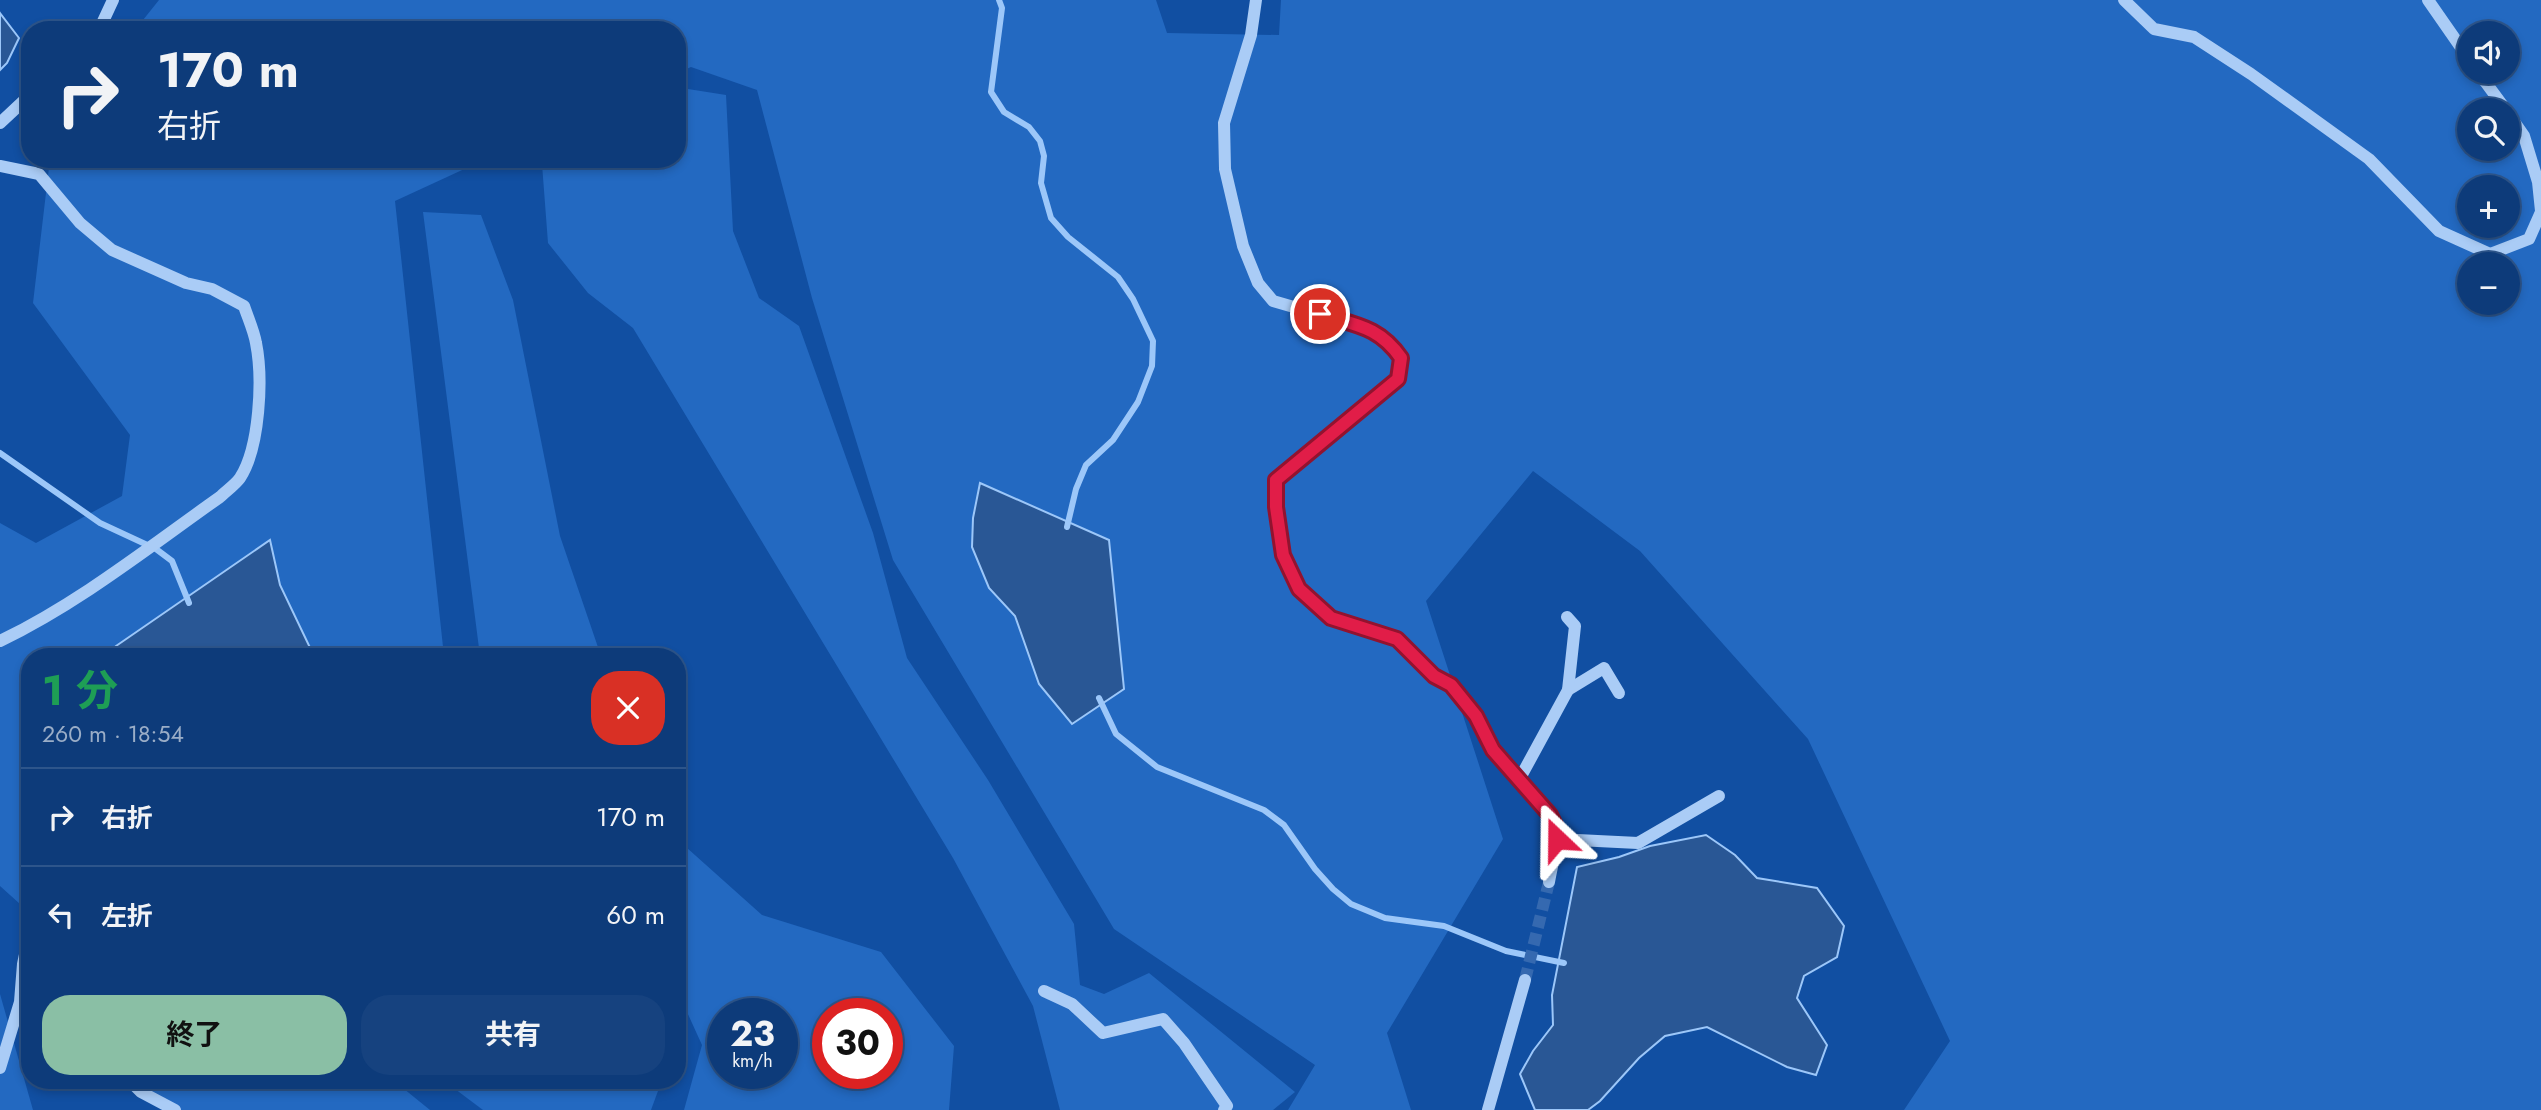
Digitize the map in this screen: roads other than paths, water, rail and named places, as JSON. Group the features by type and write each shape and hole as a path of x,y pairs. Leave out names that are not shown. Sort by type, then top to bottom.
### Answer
{"street":[{"path":"103,21 113,0"},
{"path":"1256,0 1251,35 1224,123 1225,169 1242,246 1258,283 1273,301 1373,330 1390,342 1401,358 1398,379 1276,480 1276,507 1283,555 1299,589 1331,618 1397,639 1434,676 1451,685 1476,716 1493,750 1550,815 1556,827 1557,839 1549,882"},
{"path":"2124,0 2154,29 2194,37 2251,74 2369,159 2439,231 2490,254 2529,239 2541,212 2538,182 2520,130"},
{"path":"2428,0 2457,42"},
{"path":"0,123 21,103"},
{"path":"0,166 39,174 80,223 112,250 186,282 212,289 244,306 257,343 258,378 258,420 240,479 220,497 84,592 27,628 0,641"},
{"path":"1519,780 1568,690 1575,625 1567,617"},
{"path":"1568,690 1604,668 1619,692"},
{"path":"1557,839 1638,842 1719,796"},
{"path":"1488,1110 1525,980"},
{"path":"0,1068 20,1002 21,989"},
{"path":"1044,991 1072,1004 1103,1033 1163,1019 1184,1043 1227,1106 1224,1110"},
{"path":"138,1089 175,1110"}],"waterway":[{"path":"999,0 1002,8 991,92 1004,112 1029,127 1040,141 1044,156 1041,183 1051,218 1068,237 1118,277 1133,299 1153,341 1152,366 1138,402 1113,440 1086,465 1076,489 1067,527"},
{"path":"0,453 100,523 156,549 172,561 189,603"},
{"path":"1099,698 1116,734 1157,767 1264,810 1284,825 1315,869 1351,904 1385,918 1444,926 1506,951 1564,963"}],"tunnel":[{"path":"1525,980 1549,882"}]}
